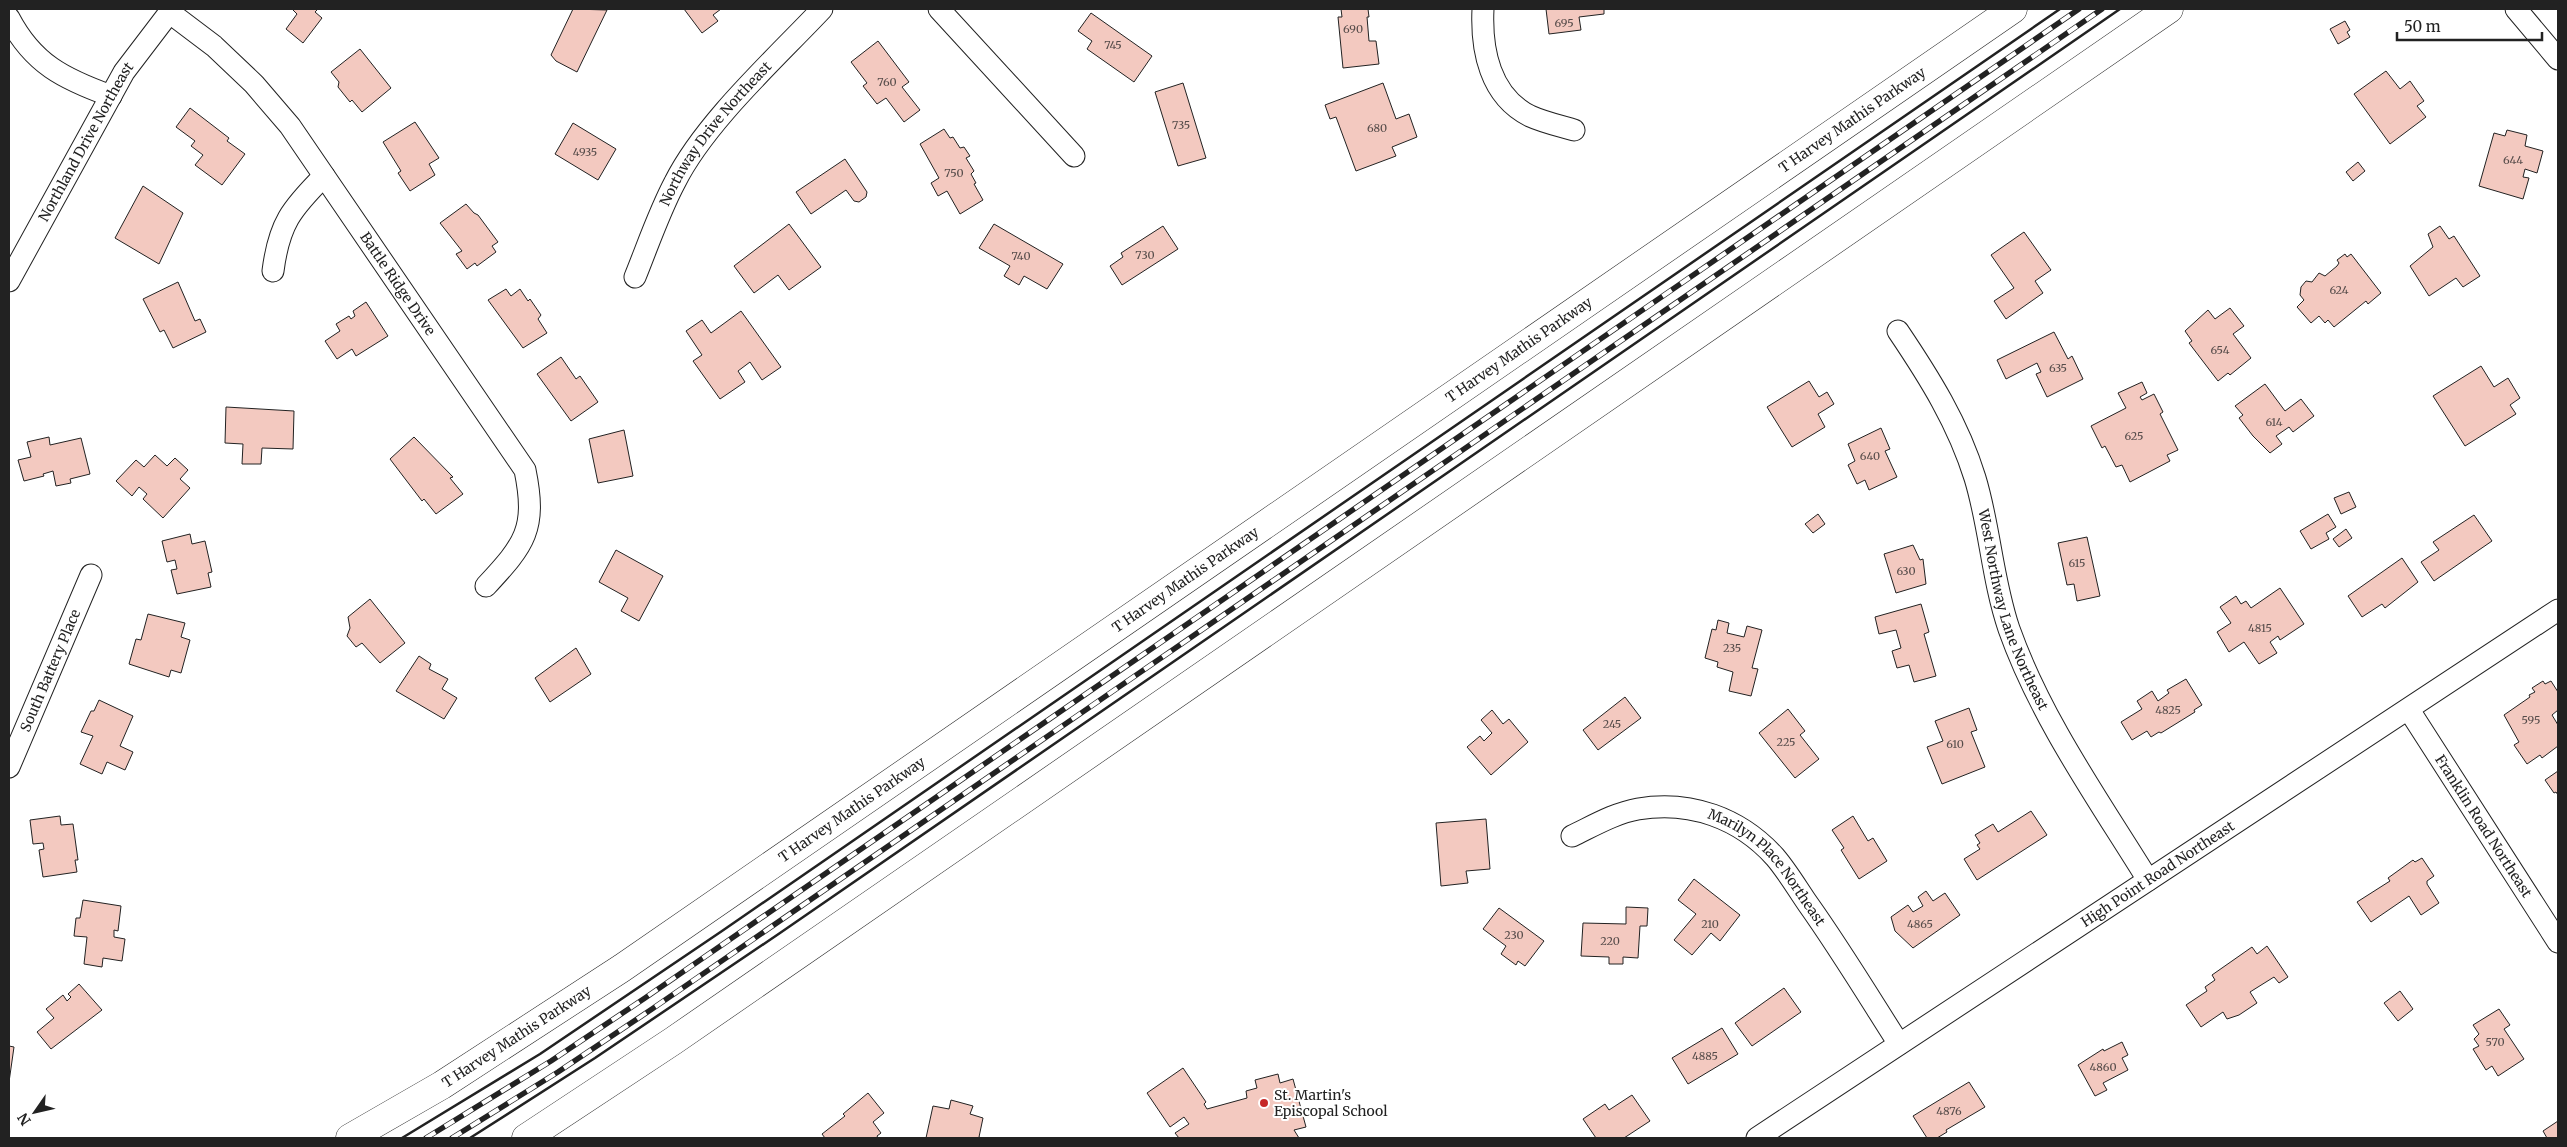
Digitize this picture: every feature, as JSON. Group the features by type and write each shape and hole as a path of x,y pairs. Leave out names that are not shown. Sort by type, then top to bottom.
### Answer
{"highway":[{"name":"T Harvey Mathis Parkway","path":"350,1138 442,1085 622,968 2013,9"},
{"path":"526,1138 672,1042 2169,9"}],"street":[{"name":"Northway Drive Northeast","path":"635,277 675,181 700,143 732,105 822,9"},
{"path":"939,9 1074,156"},
{"path":"1483,9 1482,28 1487,59 1498,89 1529,116 1574,130"},
{"path":"2516,9 2558,59"},
{"name":"Northland Drive Northeast","path":"9,281 124,72 170,10"},
{"name":"Battle Ridge Drive","path":"170,10 214,46 254,84 290,126 525,470 531,501 526,532 514,556 486,586"},
{"path":"9,18 19,38 43,64 71,81 111,96"},
{"path":"273,271 277,243 286,219 300,200 324,176"},
{"name":"West Northway Lane Northeast","path":"1898,331 1933,383 1950,415 1975,478 1997,588 2024,667 2057,733 2148,880"},
{"name":"South Battery Place","path":"9,767 91,574"},
{"name":"High Point Road Northeast","path":"1757,1138 2558,610"},
{"name":"Franklin Road Northeast","path":"2409,710 2558,942"},
{"name":"Marilyn Place Northeast","path":"1572,836 1613,816 1637,809 1665,806 1697,809 1740,826 1776,858 1836,944 1898,1044"}],"building":[{"path":"292,9 318,9 315,12 322,18 303,43 286,29 297,14"},
{"path":"573,9 607,10 577,72 556,61 551,55"},
{"path":"684,9 721,9 713,15 718,21 702,33"},
{"path":"1341,9 1368,9 1369,41 1376,41 1379,64 1343,68 1338,17 1342,17"},
{"path":"1546,9 1604,9 1604,14 1579,17 1581,30 1549,34"},
{"path":"1091,13 1152,56 1134,82 1087,49 1092,41 1078,31"},
{"path":"2345,21 2350,30 2347,32 2350,37 2338,44 2330,29"},
{"path":"878,41 909,82 902,87 920,110 904,122 886,98 877,104 863,86 867,83 851,62"},
{"path":"360,49 391,88 362,112 352,100 350,102 338,87 339,82 331,72"},
{"path":"2386,71 2400,89 2410,81 2424,101 2417,106 2426,117 2390,144 2354,94"},
{"path":"1183,83 1206,158 1178,166 1155,92"},
{"path":"1383,83 1396,119 1409,114 1417,137 1392,147 1396,156 1356,171 1336,117 1330,119 1325,105"},
{"path":"190,108 229,138 227,141 245,154 222,185 195,165 203,155 191,146 195,141 176,127"},
{"path":"415,122 439,158 429,164 435,175 410,191 398,173 401,171 383,142"},
{"path":"573,123 616,149 598,180 555,154"},
{"path":"944,129 950,138 953,137 960,148 964,147 970,156 966,158 974,171 971,174 976,183 974,184 983,200 960,214 947,191 938,196 931,183 939,178 920,144"},
{"path":"2507,130 2527,135 2525,146 2543,151 2537,173 2525,169 2523,177 2529,178 2523,199 2479,186 2494,133 2505,136"},
{"path":"845,159 867,192 866,197 859,202 854,201 846,190 811,214 796,192"},
{"path":"2358,162 2365,171 2353,181 2346,172"},
{"path":"143,186 183,213 159,264 115,238"},
{"path":"466,204 478,215 498,242 492,246 496,252 477,266 475,263 467,269 456,254 462,251 440,223"},
{"path":"789,224 821,267 789,290 778,275 754,293 734,266"},
{"path":"994,224 1063,264 1047,289 1024,276 1019,285 1004,276 1010,266 979,248"},
{"path":"1163,226 1178,249 1122,285 1110,266 1123,257 1121,253"},
{"path":"2440,226 2449,239 2454,236 2480,276 2463,287 2456,278 2429,296 2410,266 2433,247 2428,234"},
{"path":"2024,232 2051,270 2035,281 2043,293 2006,319 1994,301 2014,288 1991,255"},
{"path":"2345,254 2347,257 2351,254 2381,293 2368,304 2366,301 2334,327 2328,320 2325,323 2319,316 2311,323 2297,307 2304,300 2300,295 2301,287 2306,281 2312,282 2319,273 2325,276 2337,266 2339,263 2337,260"},
{"path":"178,282 195,321 200,319 206,332 173,348 164,330 160,332 143,299"},
{"path":"506,289 511,296 520,289 528,301 530,299 541,315 538,319 547,333 523,348 488,300"},
{"path":"366,302 388,336 356,356 352,349 337,359 325,341 340,331 336,324 349,316 351,319 355,316 353,311"},
{"path":"2230,308 2244,326 2233,334 2251,358 2230,375 2228,373 2218,381 2189,343 2192,341 2185,331 2208,310 2215,319"},
{"path":"741,311 781,367 762,380 750,362 738,371 745,382 720,399 693,361 702,355 686,331 702,320 711,333"},
{"path":"2054,332 2068,359 2072,356 2083,379 2047,397 2036,374 2041,372 2037,363 2006,379 1997,360"},
{"path":"561,357 576,379 580,376 598,402 571,421 537,374"},
{"path":"2481,366 2494,387 2508,378 2520,398 2510,405 2516,414 2465,446 2433,396"},
{"path":"1809,381 1819,397 1827,392 1834,404 1818,414 1825,427 1792,447 1767,407"},
{"path":"2142,382 2147,393 2140,397 2142,400 2154,394 2163,412 2160,414 2178,450 2167,455 2170,461 2130,482 2122,465 2116,467 2105,446 2102,448 2091,426 2126,408 2118,393"},
{"path":"2265,384 2285,411 2301,399 2314,416 2293,432 2289,427 2276,436 2282,444 2270,453 2239,418 2243,415 2235,406"},
{"path":"226,407 294,411 293,449 262,448 261,464 242,464 243,444 225,443"},
{"path":"1881,428 1890,449 1885,451 1897,477 1869,490 1865,480 1857,484 1848,465 1855,461 1848,444"},
{"path":"624,430 633,476 598,483 589,439"},
{"path":"49,437 50,445 81,438 90,474 70,479 71,483 56,486 53,471 43,474 44,476 24,481 18,460 31,457 27,442"},
{"path":"414,437 453,477 450,478 463,494 436,514 424,499 422,501 390,459"},
{"path":"155,455 167,466 175,458 188,470 180,479 190,488 163,518 143,499 147,494 139,487 132,496 116,481 136,460 144,467"},
{"path":"2349,492 2356,507 2341,514 2334,498"},
{"path":"1818,514 1825,524 1813,533 1805,524"},
{"path":"2328,514 2336,527 2326,533 2329,539 2311,549 2300,531"},
{"path":"2474,515 2492,541 2434,581 2421,562 2439,550 2433,542"},
{"path":"2346,529 2352,538 2339,547 2333,539"},
{"path":"190,534 192,544 205,541 212,572 208,573 211,587 177,594 171,570 177,569 175,560 167,562 162,541"},
{"path":"2087,537 2100,596 2077,601 2074,584 2067,585 2058,543"},
{"path":"1913,545 1920,560 1923,559 1926,584 1896,593 1884,554"},
{"path":"616,550 663,576 639,621 621,611 628,598 599,582"},
{"path":"2402,558 2418,582 2385,608 2382,604 2362,617 2348,596"},
{"path":"2280,588 2304,624 2280,640 2278,636 2270,642 2277,653 2259,664 2244,642 2229,652 2217,632 2231,623 2220,607 2236,596 2241,604 2246,601 2251,608"},
{"path":"370,599 405,643 380,663 362,643 356,647 347,636 350,628 348,617"},
{"path":"1921,604 1929,632 1924,634 1936,676 1914,682 1909,665 1897,668 1892,651 1901,648 1896,630 1879,634 1875,617"},
{"path":"148,614 185,623 181,637 190,640 181,673 171,670 169,677 129,664 136,639 141,640"},
{"path":"1718,620 1729,623 1727,633 1744,637 1747,626 1762,630 1752,668 1758,669 1751,696 1729,691 1733,672 1717,667 1718,662 1705,658 1712,629 1716,630"},
{"path":"576,648 591,674 550,702 535,678"},
{"path":"419,656 431,664 429,669 448,679 442,689 457,698 444,719 396,691"},
{"path":"2186,679 2202,705 2194,710 2195,712 2161,733 2159,732 2151,737 2147,731 2132,740 2121,722 2142,709 2137,701 2152,691 2158,701 2169,693 2167,690"},
{"path":"2543,681 2545,684 2551,681 2558,692 2558,710 2552,715 2558,725 2558,746 2542,758 2540,755 2527,764 2514,745 2519,742 2504,715 2530,697 2529,695 2535,692 2532,688"},
{"path":"1625,697 1641,718 1598,750 1583,730"},
{"path":"99,700 133,716 120,746 133,752 125,770 107,762 102,774 80,764 93,736 81,732 91,711 94,711"},
{"path":"1969,708 1977,730 1971,732 1985,767 1942,784 1927,747 1943,741 1935,721"},
{"path":"1788,709 1805,731 1800,735 1819,759 1795,778 1759,733"},
{"path":"1492,710 1503,724 1509,719 1528,742 1491,775 1467,747 1480,736 1484,741 1492,733 1481,720"},
{"path":"2558,771 2558,795 2556,792 2554,793 2545,780"},
{"path":"2031,811 2047,835 1977,880 1964,859 1980,849 1977,845 1980,843 1975,835 1993,824 1998,832"},
{"path":"60,816 61,825 73,824 78,860 75,860 77,872 43,877 39,850 44,849 43,843 33,844 30,820"},
{"path":"1853,816 1868,841 1873,838 1887,861 1859,879 1841,850 1844,848 1832,830"},
{"path":"1486,819 1490,869 1466,871 1468,883 1441,886 1436,823"},
{"path":"2422,858 2434,876 2427,881 2427,884 2439,903 2421,915 2409,896 2371,922 2357,902 2390,881 2388,878 2413,860 2415,862"},
{"path":"1694,879 1740,915 1720,941 1711,933 1692,955 1674,940 1696,914 1678,900"},
{"path":"1926,891 1933,901 1945,893 1960,915 1913,948 1895,931 1891,917 1908,905 1913,912 1923,906 1918,897"},
{"path":"83,900 121,906 118,931 114,930 114,937 125,939 122,961 103,958 102,967 84,964 87,937 74,936 76,918 80,918"},
{"path":"1626,907 1648,908 1647,926 1640,926 1638,958 1623,957 1623,964 1609,964 1609,957 1581,956 1583,923 1626,924"},
{"path":"1499,908 1544,941 1525,966 1518,961 1516,965 1501,954 1506,946 1483,929"},
{"path":"2267,946 2288,977 2279,983 2274,977 2250,992 2257,1003 2239,1015 2227,1019 2223,1012 2201,1027 2186,1005 2207,991 2205,987 2215,980 2212,975 2252,947 2257,954"},
{"path":"79,984 102,1010 51,1049 37,1032 54,1018 46,1009 63,995 67,1001 71,997 68,994"},
{"path":"1784,988 1801,1012 1752,1046 1735,1023"},
{"path":"2400,991 2413,1009 2398,1021 2384,1003"},
{"path":"2499,1009 2510,1025 2504,1029 2524,1059 2498,1076 2492,1066 2486,1070 2473,1049 2479,1046 2474,1039 2479,1034 2473,1025"},
{"path":"1722,1028 1738,1054 1688,1084 1672,1058"},
{"path":"2122,1042 2128,1055 2122,1058 2128,1070 2103,1083 2107,1090 2095,1096 2078,1065 2103,1049 2104,1051"},
{"path":"9,1046 14,1047 9,1082"},
{"name":"St. Martin's Episcopal School","path":"1183,1068 1206,1102 1204,1104 1207,1109 1247,1098 1246,1091 1257,1088 1255,1080 1278,1074 1280,1083 1293,1079 1306,1127 1294,1130 1299,1138 1179,1138 1175,1133 1189,1124 1184,1117 1170,1127 1147,1093"},
{"path":"1969,1082 1985,1107 1946,1130 1947,1132 1937,1138 1927,1138 1913,1116"},
{"path":"868,1093 884,1113 873,1122 881,1133 877,1136 878,1138 825,1138 822,1134 845,1116 843,1114"},
{"path":"1632,1095 1650,1121 1624,1138 1596,1138 1583,1119 1605,1104 1609,1110"},
{"path":"951,1100 973,1106 970,1114 983,1118 979,1137 982,1138 926,1138 933,1106 949,1109"},
{"path":"2558,1121 2558,1138 2547,1138 2543,1131"}],"railway":[{"path":"426,1138 551,1061 645,998 2079,9"},
{"path":"452,1138 558,1072 652,1009 2102,9"}],"wall":[{"path":"402,1138 540,1054 722,931 2060,9"},
{"path":"470,1138 595,1058 780,933 2120,9"}],"place":[{"name":"St. Martin's Episcopal School","path":"1264,1103"}]}
